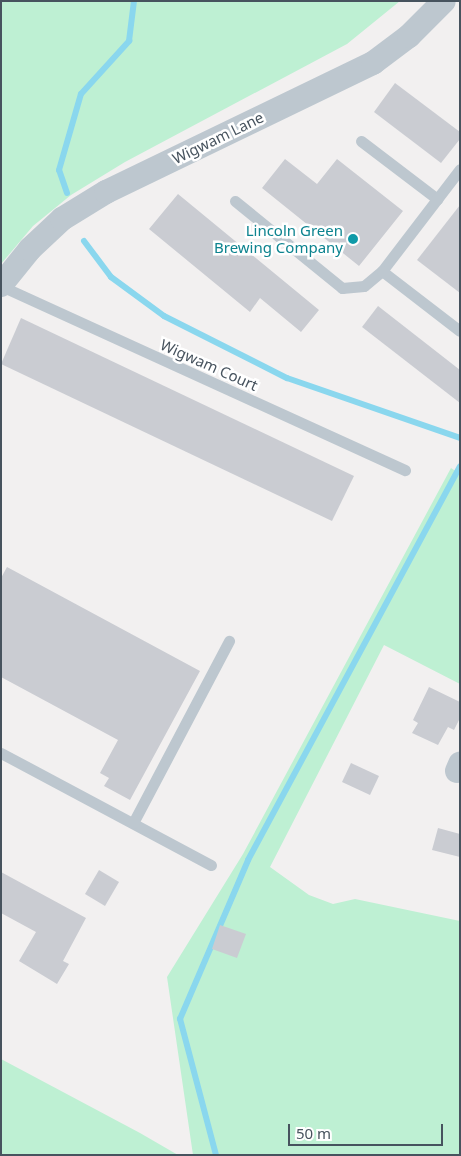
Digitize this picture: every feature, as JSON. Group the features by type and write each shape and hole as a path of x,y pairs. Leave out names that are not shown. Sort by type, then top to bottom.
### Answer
{"street":[{"name":"Wigwam Lane","path":"1,286 30,249 62,219 106,192 373,63 409,36 444,1"},
{"path":"448,1 460,10"}],"lane":[{"path":"361,141 437,199"},
{"path":"235,201 342,288 364,286 382,271 460,169"},
{"path":"382,271 460,331"},
{"name":"Wigwam Court","path":"1,286 405,470"},
{"path":"133,823 229,641"},
{"path":"1,753 211,865"}],"green space":[{"path":"1,1 400,1 347,44 125,162 71,195 33,226 1,264"},
{"path":"451,468 460,474 460,684 384,645 270,867 309,895 333,904 355,899 460,921 460,1155 193,1155 167,977 243,854"},
{"path":"1,1059 140,1133 178,1155 1,1155"}],"building":[{"path":"395,83 460,132 460,139 441,163 374,112"},
{"name":"Lincoln Green Brewing Company","path":"285,159 317,184 337,159 403,211 359,266 262,188"},
{"path":"178,194 319,310 301,332 260,298 250,312 149,229"},
{"path":"460,205 460,293 417,260"},
{"path":"378,306 460,370 460,403 362,327"},
{"path":"21,318 354,476 332,521 1,364"},
{"path":"7,567 200,671 130,800 104,786 109,778 100,773 118,740 1,677 1,578"},
{"path":"429,687 460,702 460,718 454,730 448,727 438,745 412,733 418,723 413,720"},
{"path":"351,763 379,776 370,795 342,782"},
{"path":"438,828 460,834 460,857 432,850"},
{"path":"99,870 119,882 105,906 85,894"},
{"path":"1,872 86,918 63,961 69,964 57,984 19,961 36,932 1,913"},
{"path":"220,925 246,934 237,958 212,949"}],"waterway":[{"path":"67,193 59,170 81,94 129,41 134,1"},
{"path":"84,241 111,277 164,316 287,378 460,438"},
{"path":"216,1155 180,1019 248,860 460,467"}],"place":[{"name":"Lincoln Green Brewing Company","path":"353,239"}]}
